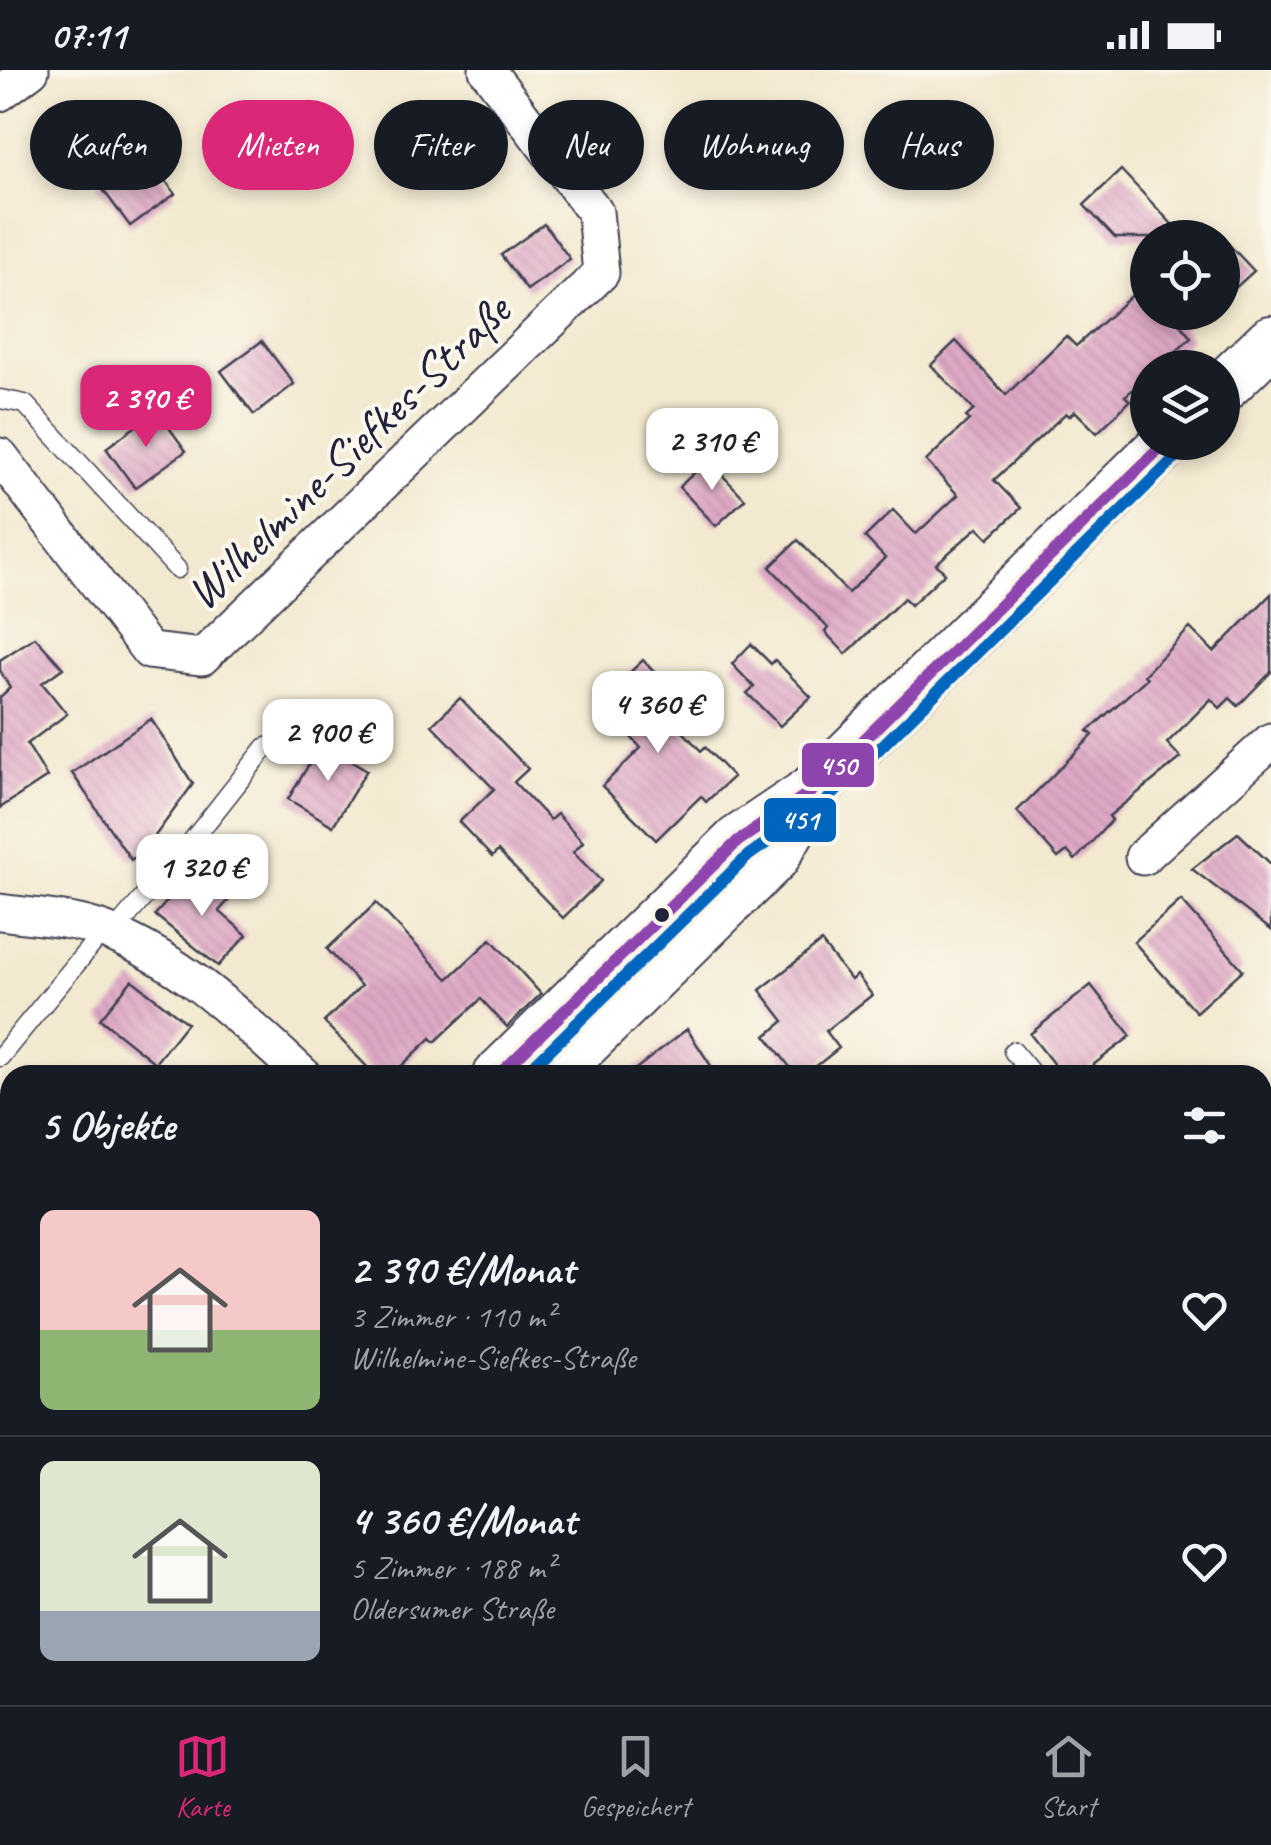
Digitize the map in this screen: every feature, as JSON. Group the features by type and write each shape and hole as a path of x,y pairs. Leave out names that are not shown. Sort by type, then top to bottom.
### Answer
{"main road":[{"path":"1240,371 1271,341"},
{"path":"508,1065 738,842 812,791 1149,460"},
{"path":"562,1065 774,857 812,791"}],"street":[{"path":"0,93 32,70"},
{"name":"Wilhelmine-Siefkes-Straße","path":"0,456 149,650 202,657 600,272 595,212 487,70"},
{"path":"1143,857 1262,763"},
{"path":"0,912 67,921 108,932 160,955 214,994 292,1065"}],"lane":[{"path":"0,399 25,404 177,569"},
{"path":"0,1057 188,846 266,747"},
{"path":"1014,1051 1026,1065"}],"building":[{"path":"1121,170 1168,220 1130,220 1130,238 1115,238 1084,205"},
{"path":"103,190 172,190 175,194 130,226"},
{"path":"544,224 570,259 527,290 501,255"},
{"path":"1240,256 1254,271 1240,284"},
{"path":"1130,297 1130,330 1185,330 1191,338 1178,350 1130,350 1130,392 1125,396 1130,401 1097,433 1075,411 1069,416 1066,413 994,480 1021,508 989,538 978,527 936,564 945,573 911,605 904,598 846,654 825,632 828,628 770,567 798,540 848,593 885,558 865,537 893,510 916,534 958,495 926,461 969,420 966,417 974,410 931,365 956,341 1006,395 1066,336 1076,346"},
{"path":"262,341 294,384 254,415 221,371"},
{"path":"157,411 186,451 135,488 106,448"},
{"path":"708,460 745,499 716,526 679,487"},
{"path":"1271,594 1271,672 1238,706 1230,698 1220,708 1211,699 1167,743 1181,758 1109,816 1112,820 1075,860 1067,851 1058,858 1017,811 1093,735 1088,731 1147,678 1144,675 1190,628 1214,652"},
{"path":"35,637 63,668 42,683 67,714 27,744 47,777 0,808 0,697 10,688 0,670 0,660"},
{"path":"751,644 771,664 775,660 811,697 780,726 747,693 754,687 732,664"},
{"path":"643,660 678,698 664,711 701,751 705,747 733,777 706,802 701,796 656,840 602,786 641,748 608,712 614,707 604,697"},
{"path":"460,698 528,769 514,782 550,820 557,814 583,842 573,852 601,881 563,918 498,851 492,857 459,822 494,789 432,725"},
{"path":"151,719 193,784 147,847 131,860 72,773"},
{"path":"322,743 367,770 333,826 288,799"},
{"path":"1238,833 1271,864 1271,930 1192,869"},
{"path":"194,870 228,901 219,911 247,935 218,966 155,915"},
{"path":"1181,900 1243,970 1196,1012 1134,942"},
{"path":"376,903 448,979 491,939 541,994 507,1027 481,999 435,1042 431,1038 403,1065 365,1065 324,1022 361,986 327,949"},
{"path":"821,942 851,980 857,975 872,995 826,1031 839,1048 818,1065 788,1065 766,1036 784,1021 760,990"},
{"path":"132,980 187,1023 155,1063 100,1019"},
{"path":"1091,985 1131,1036 1093,1065 1054,1065 1030,1034"},
{"path":"687,1029 710,1065 641,1065"}],"transit line":[{"name":"450","path":"509,1065 738,841 812,791 1148,460"},
{"name":"451","path":"534,1065 749,855 824,803 1173,460"}]}
